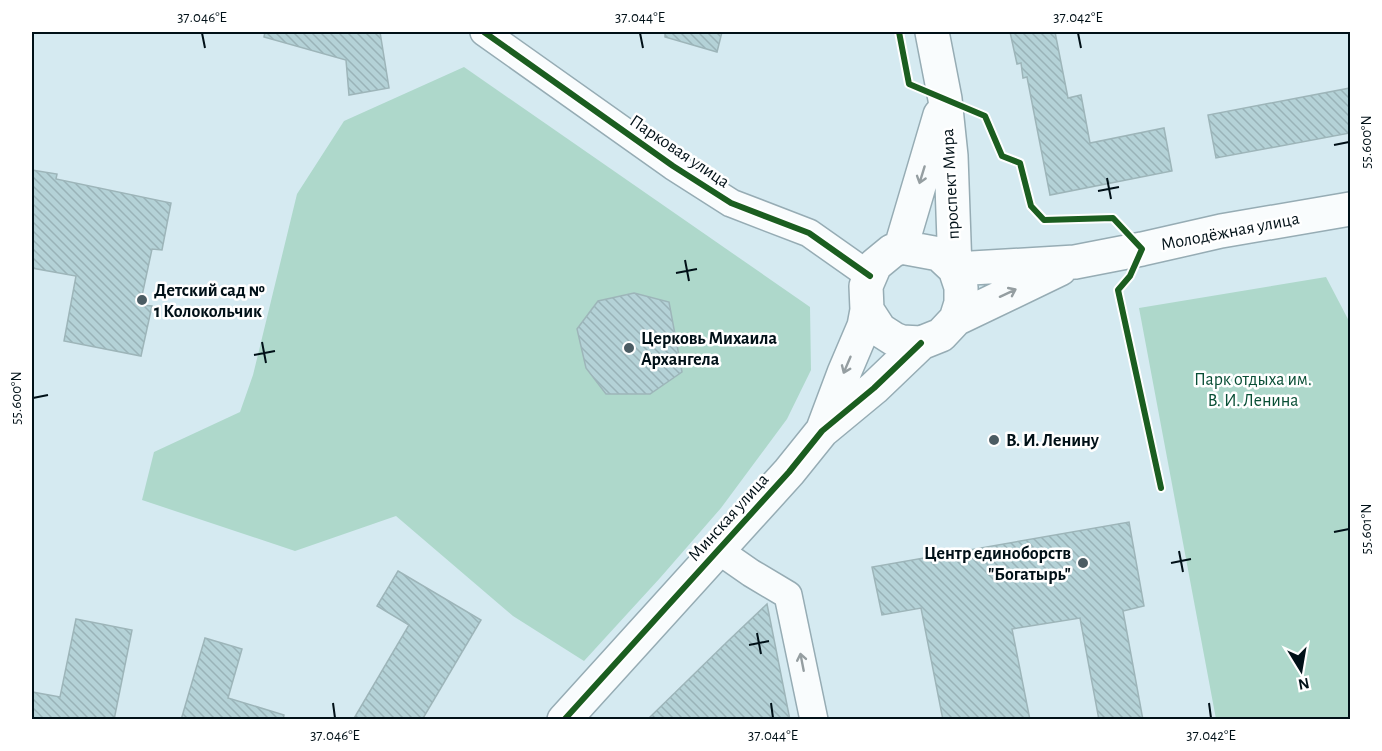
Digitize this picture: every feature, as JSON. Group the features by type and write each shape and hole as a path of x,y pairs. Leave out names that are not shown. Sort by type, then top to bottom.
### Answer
{"street":[{"name":"Парковая улица","path":"484,32 673,166 731,203 809,233 870,276"},
{"name":"проспект Мира","path":"932,32 945,99 951,156 955,269"},
{"name":"проспект Мира","path":"901,247 945,99"},
{"name":"Молодёжная улица","path":"955,269 1075,262 1221,231 1350,208"},
{"path":"901,247 939,254 955,269 961,287 961,303 956,319 941,335 921,343 894,339 880,330 867,310 866,286 875,265 892,251 901,247"},
{"name":"Молодёжная улица","path":"956,319 1075,262"},
{"name":"Минская улица","path":"822,432 864,326 867,310"},
{"name":"Минская улица","path":"564,720 789,472 822,432 874,388 921,343"},
{"path":"718,550 789,595 814,720"}],"green space":[{"path":"464,67 810,307 811,370 787,419 721,508 584,661 513,616 396,516 295,551 142,500 154,452 240,412 253,375 297,194 344,121"},
{"name":"Парк отдыха им. В. И. Ленина","path":"1326,277 1350,323 1350,719 1216,719 1139,308"}],"building":[{"path":"265,32 380,32 389,88 349,95 346,60 264,37"},
{"path":"665,32 722,32 717,52 665,37"},
{"path":"1010,32 1055,32 1068,98 1081,95 1090,143 1164,128 1172,171 1050,195 1027,77 1023,78 1021,63 1017,64"},
{"path":"1350,88 1350,133 1216,158 1208,115"},
{"path":"32,170 57,174 56,179 171,203 162,250 152,249 140,305 152,306 141,356 64,341 76,276 32,268"},
{"name":"Церковь Михаила Архангела","path":"634,293 669,302 682,372 650,394 606,394 586,368 577,329 598,301"},
{"path":"1129,522 1144,606 1123,611 1143,720 1099,720 1080,618 1012,629 1030,720 943,720 921,608 882,615 872,567"},
{"path":"398,571 481,620 422,720 353,720 409,625 377,606"},
{"path":"767,604 790,720 647,720 728,641"},
{"path":"76,619 132,630 114,720 32,720 32,692 60,697"},
{"path":"205,638 242,649 228,698 284,715 283,720 181,720"}],"cycle path":[{"path":"484,32 673,166 731,203 809,233 870,276"},
{"path":"899,32 909,84 985,116 1002,156 1020,163 1031,206 1044,220 1113,218 1142,249 1130,276 1118,290 1161,488"},
{"path":"564,720 789,472 822,431 874,388 921,343"}],"place":[{"name":"Детский сад № 1 Колокольчик","path":"142,300"},
{"name":"Церковь Михаила Архангела","path":"629,348"},
{"name":"В. И. Ленину","path":"994,440"},
{"name":"Центр единоборств \"Богатырь\"","path":"1083,563"}]}
